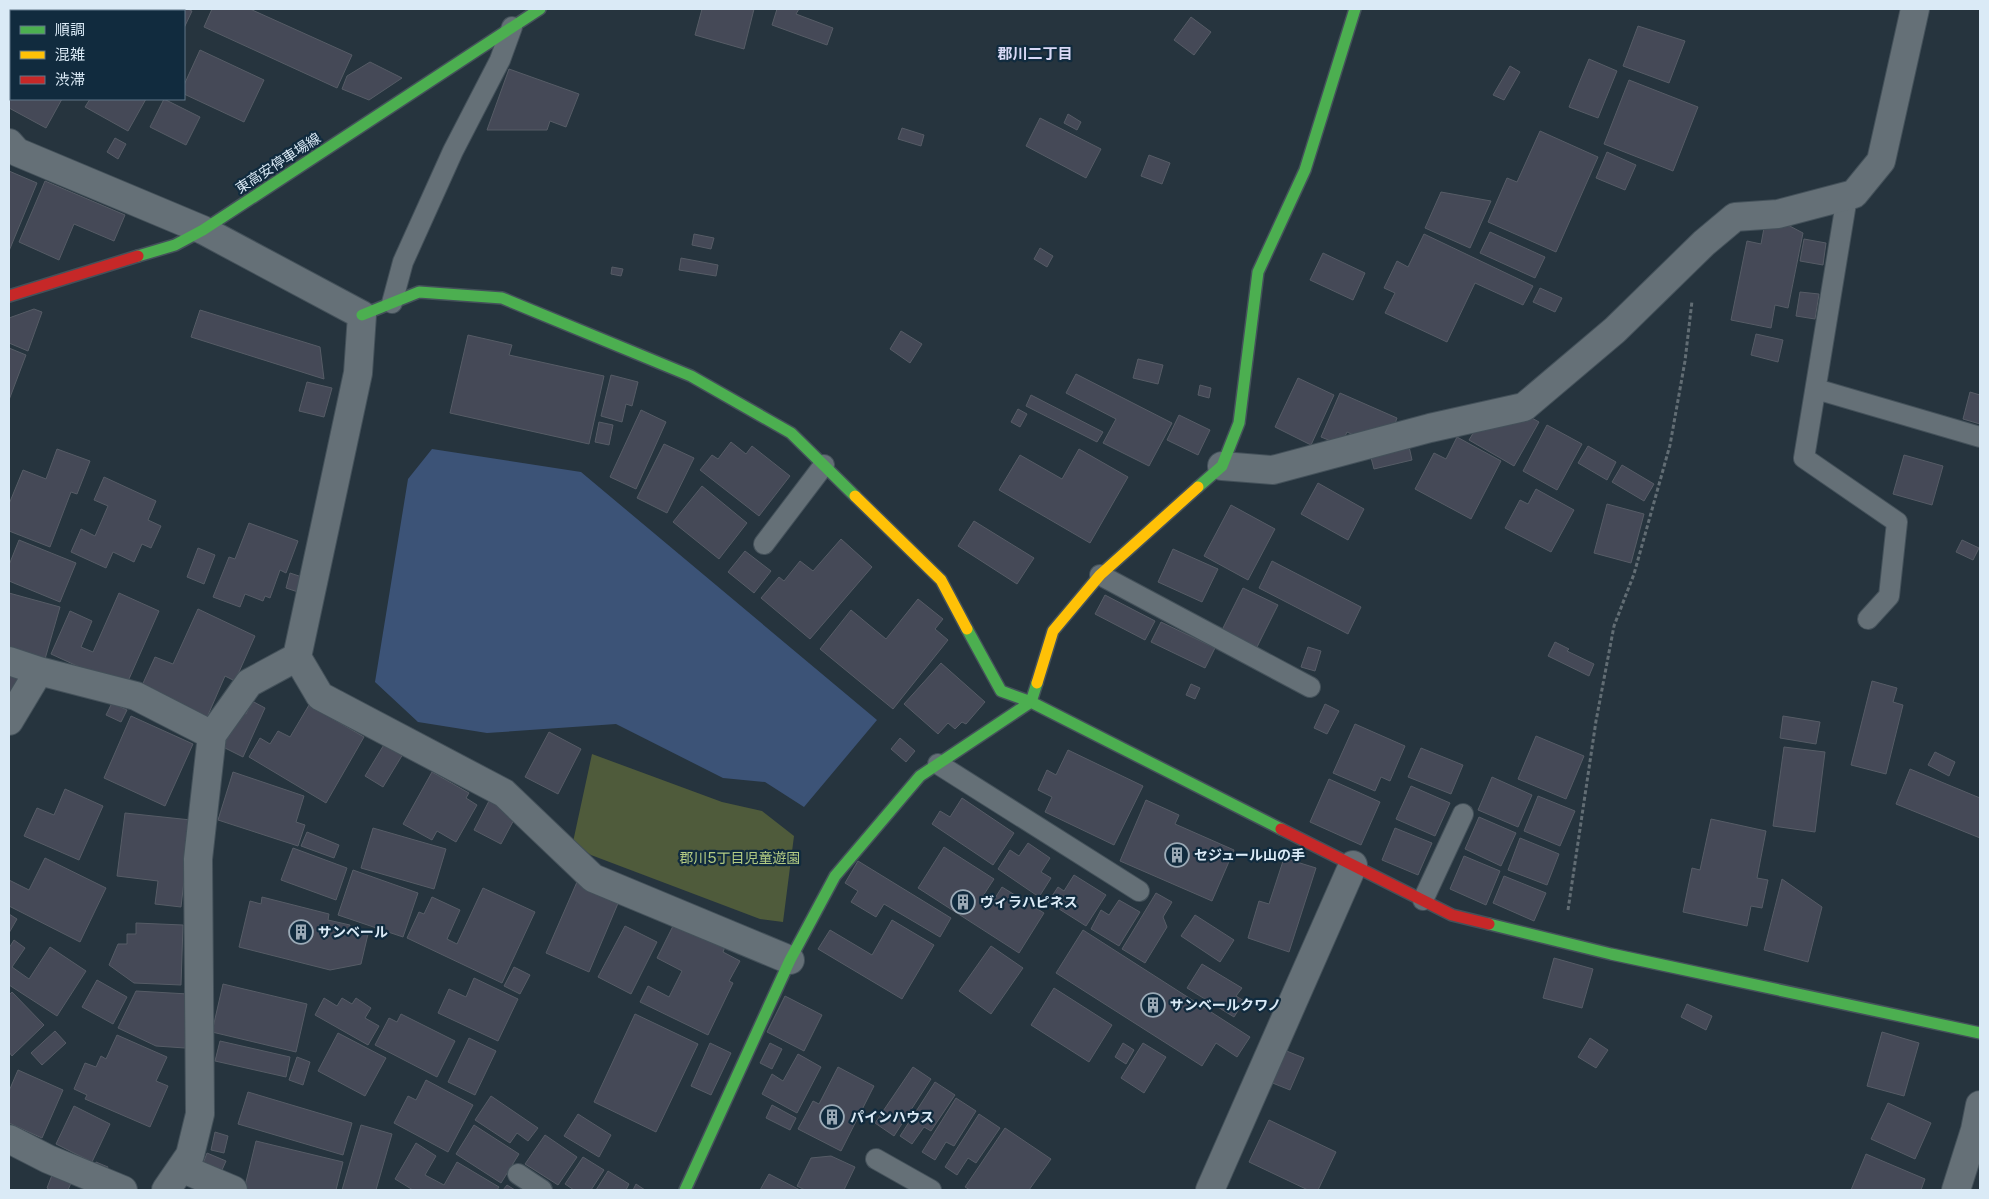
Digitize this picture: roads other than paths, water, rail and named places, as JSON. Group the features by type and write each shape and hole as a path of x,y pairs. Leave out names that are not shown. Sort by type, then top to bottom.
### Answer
{"street":[{"name":"東高安停車場線","path":"9,296 175,245 203,230 540,9"},
{"path":"685,1190 790,960 835,876 920,776 1031,702 1053,630 1100,575 1222,466 1239,423 1258,272 1305,170 1355,9"},
{"path":"1222,466 1273,470 1430,428 1524,407 1615,330 1704,243 1735,216 1778,214 1854,194 1881,161 1915,9"},
{"path":"9,143 17,152 203,230 362,315 419,292 502,298 691,376 791,433 941,580 1001,691 1031,702 1452,915 1564,942 1980,1033"},
{"path":"362,315 358,373 297,657 320,696 504,793 593,878 790,960"},
{"path":"166,1190 190,1155 200,1114 198,859 212,735 249,683 297,657"},
{"path":"9,661 39,671 136,696 212,735"},
{"path":"9,722 39,671"},
{"path":"1210,1190 1353,865"},
{"path":"1956,1190 1975,1130 1980,1105"},
{"path":"9,1139 48,1159 123,1190"},
{"path":"181,1168 233,1190"}],"lane":[{"path":"392,303 407,254 453,151 500,60 512,27"},
{"path":"1847,197 1804,458 1897,522 1889,596 1868,619"},
{"path":"1816,389 1980,437"},
{"path":"764,544 824,465"},
{"path":"1100,575 1310,687"},
{"path":"938,764 1139,891"},
{"path":"1423,900 1463,814"},
{"path":"876,1159 931,1190"},
{"path":"518,1174 542,1190"}],"water":[{"path":"432,449 581,472 877,720 804,807 765,782 723,778 616,724 487,733 418,722 375,682 408,479"}],"place":[{"name":"セジュール山の手","path":"1177,855"},
{"name":"ヴィラハピネス","path":"963,902"},
{"name":"サンベール","path":"301,932"},
{"name":"サンベールクワノ","path":"1153,1005"},
{"name":"パインハウス","path":"832,1117"}],"district":[{"name":"郡川二丁目","path":"1035,54"}],"park label":[{"name":"郡川5丁目児童遊園","path":"740,858"}]}
